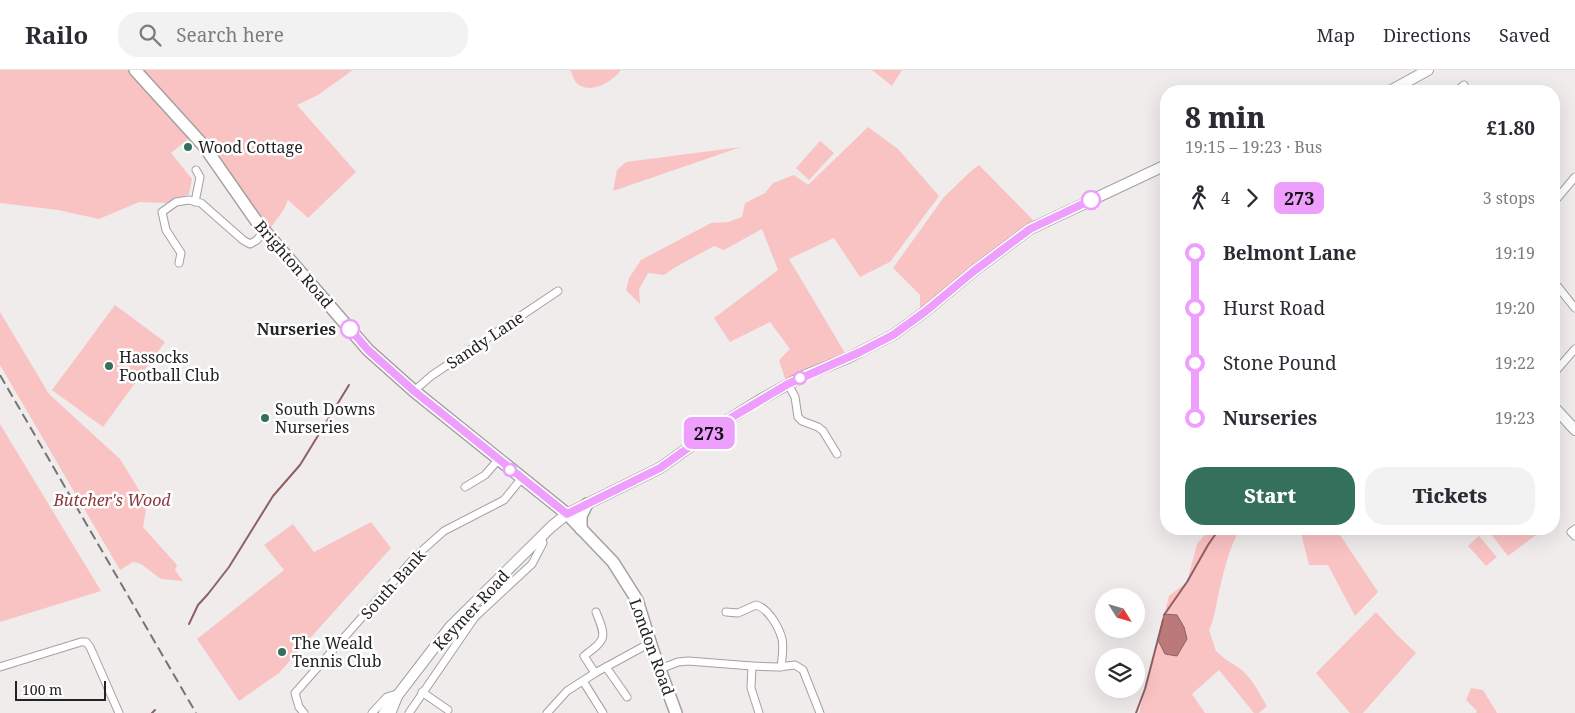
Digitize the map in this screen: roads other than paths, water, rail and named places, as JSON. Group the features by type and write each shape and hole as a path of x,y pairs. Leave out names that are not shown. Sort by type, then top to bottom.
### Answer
{"main road":[{"name":"Brighton Road","path":"135,70 204,146 264,230 368,350 414,391 567,514"},
{"path":"1401,85 1428,70"},
{"name":"Keymer Road","path":"384,713 450,627 541,537 567,514 660,468 729,419 788,384 848,358 893,335 1012,242 1038,225 1160,168"},
{"path":"1560,414 1575,430"},
{"path":"581,529 581,516 587,504"},
{"name":"London Road","path":"567,514 613,562 637,600 650,643 676,713"}],"street":[{"path":"196,170 200,177 196,202"},
{"path":"1560,195 1575,178"},
{"path":"179,263 181,253 166,230 162,212 176,202 189,200 201,203 250,244 264,230"},
{"path":"1560,289 1575,308"},
{"name":"Sandy Lane","path":"414,391 431,376 558,291"},
{"path":"1560,367 1574,354"},
{"path":"788,384 795,397 798,417 802,421 823,431 837,454"},
{"path":"465,487 485,475 498,460"},
{"name":"South Bank","path":"304,713 299,706 295,693 417,555 444,531 504,500 521,478"},
{"path":"1575,528 1571,532 1575,536"},
{"path":"409,713 475,617 532,564 543,543 541,537"},
{"path":"726,612 738,614 756,605 771,615 782,638 781,667"},
{"path":"595,673 584,656 600,644 603,638 604,630 596,612"},
{"path":"0,667 86,642 90,647 119,713"},
{"path":"548,713 567,692 583,681 650,643"},
{"path":"660,669 678,662 688,661 752,666 781,667 795,665 803,670 820,713"},
{"path":"752,666 751,688 759,713"},
{"path":"606,667 627,697"},
{"path":"583,681 603,713"},
{"path":"422,692 448,710"},
{"path":"372,713 387,697 400,693"},
{"path":"392,713 400,693"}],"waterway":[{"path":"189,624 198,605 229,567 273,496 300,465 349,385"},
{"path":"1164,615 1187,582 1215,535"},
{"path":"1136,713 1145,689 1163,620"},
{"path":"152,713 155,710"}],"railway":[{"path":"0,375 196,713"}],"place":[{"name":"Wood Cottage","path":"188,147"},
{"name":"Nurseries","path":"350,329"},
{"name":"Hassocks Football Club","path":"109,366"},
{"name":"South Downs Nurseries","path":"265,418"},
{"name":"The Weald Tennis Club","path":"282,652"}],"park label":[{"name":"Butcher's Wood","path":"112,500"}]}
